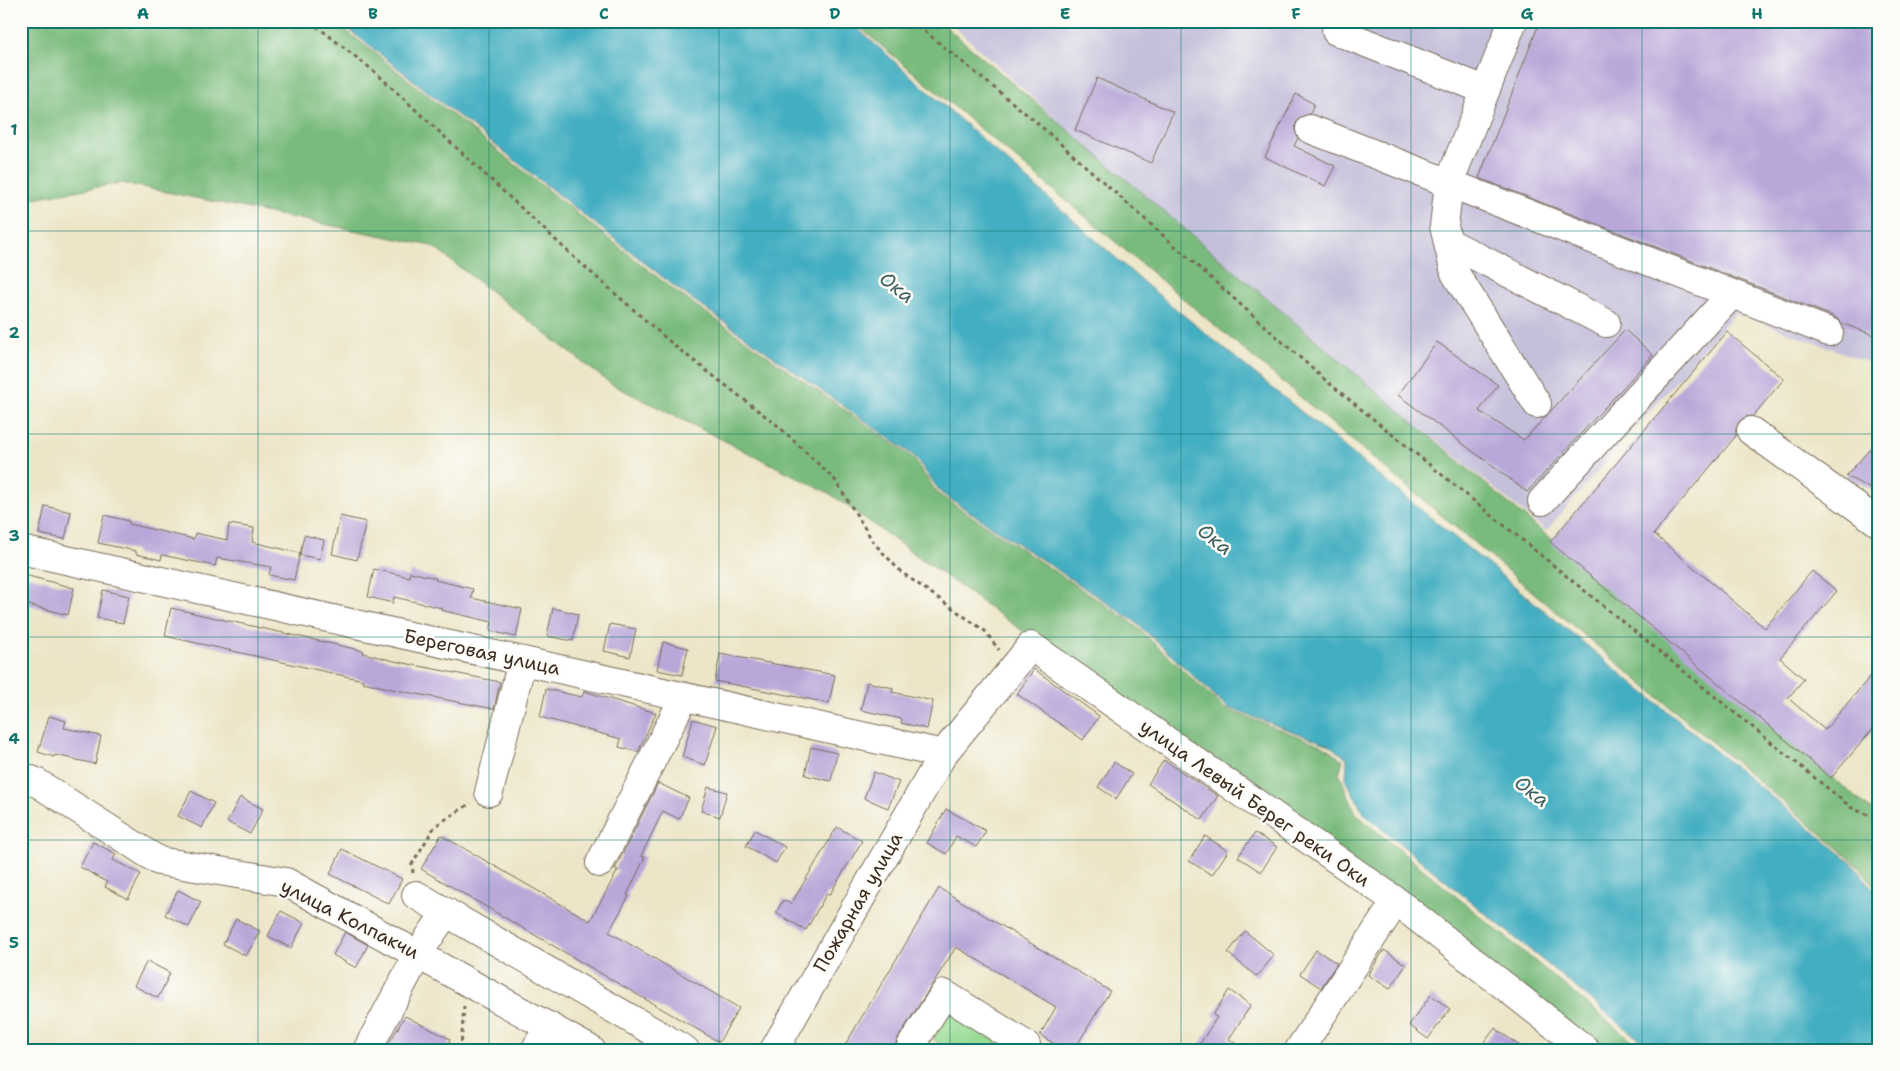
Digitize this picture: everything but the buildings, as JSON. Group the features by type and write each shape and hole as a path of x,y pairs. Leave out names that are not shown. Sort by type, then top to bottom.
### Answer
{"street":[{"path":"1513,21 1449,184 1444,226 1455,274 1537,404"},
{"path":"1336,31 1486,90"},
{"path":"1310,129 1829,332"},
{"path":"1448,242 1606,323"},
{"path":"1542,500 1732,294"},
{"path":"1752,432 1879,523"},
{"name":"Береговая улица","path":"21,550 943,754"},
{"name":"улица Левый Берег реки Оки","path":"943,754 1031,646 1396,901 1586,1050"},
{"path":"489,792 522,661"},
{"path":"600,864 684,697"},
{"name":"Пожарная улица","path":"774,1050 943,754"},
{"name":"улица Колпакчи","path":"21,776 36,782 159,861 286,882 591,1050"},
{"path":"416,895 685,1050"},
{"path":"1299,1050 1396,901"},
{"path":"367,1050 418,954 446,912"},
{"path":"918,1050 911,1046 944,994 1026,1045 1022,1050"},
{"path":"535,1050 549,1026"}],"path":[{"path":"310,21 374,72 577,260 676,347 777,425 835,480 874,542 901,572 985,631 1013,668"},
{"path":"912,21 1035,121 1324,379 1844,802 1879,820"},
{"path":"416,895 412,864 435,826 489,792"},
{"path":"465,1050 461,1047 466,981"}],"shaded area":[{"path":"948,21 1879,21 1879,366 1735,313 1546,531 1155,209"}],"green space":[{"path":"21,21 334,21 675,291 912,457 938,494 1131,622 1225,709 1324,746 1343,760 1339,774 1357,815 1643,1050 1592,1050 1038,642 829,493 611,384 432,246 122,183 21,200"},
{"path":"852,21 939,21 1879,817 1879,890 1850,858"},
{"path":"950,1012 997,1041 992,1050 950,1050 933,1039"}],"water":[{"name":"Ока","path":"338,21 849,21 1143,282 1850,861 1879,895 1879,1050 1652,1050 1365,815 1346,780 1347,758 1327,744 1228,708 1134,621 941,493 914,456 679,290"}]}
